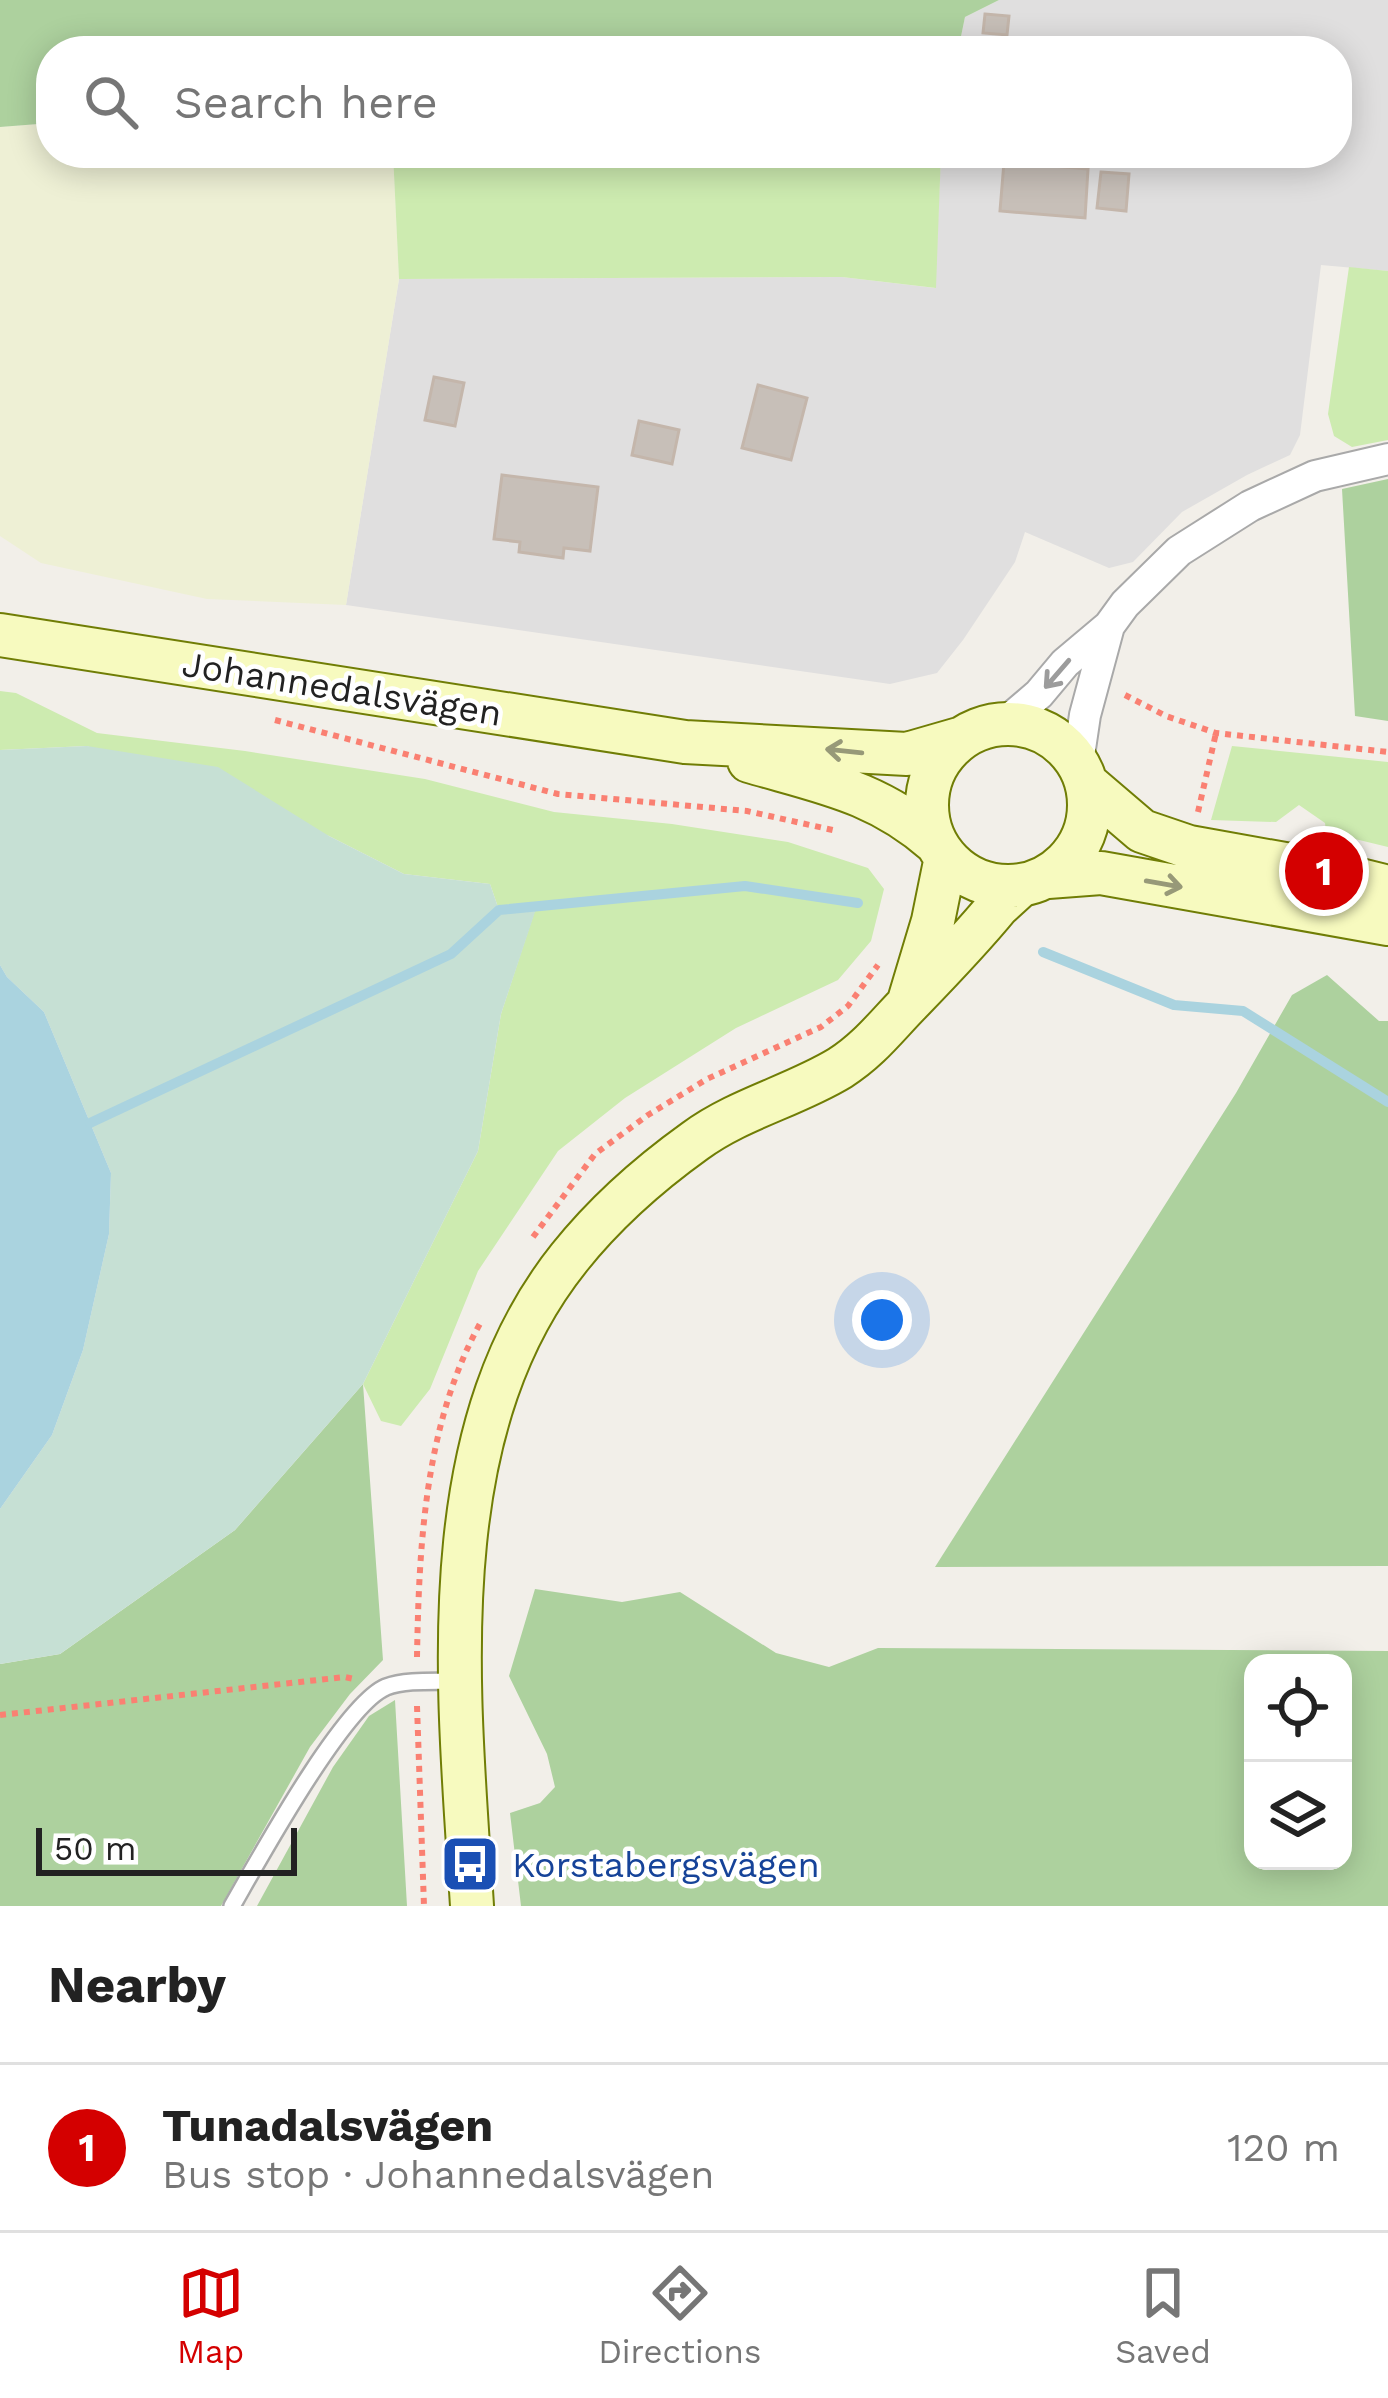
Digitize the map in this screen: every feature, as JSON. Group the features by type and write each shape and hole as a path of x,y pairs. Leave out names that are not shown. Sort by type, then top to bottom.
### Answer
{"main road":[{"name":"Johannedalsvägen","path":"0,635 685,742 907,754 959,739"},
{"path":"1388,887 1189,847 1142,831 1054,737 1033,727 986,726 959,739 944,755 928,789 927,818 940,850 970,877 989,884 1101,873 1388,924"},
{"name":"Johannedalsvägen","path":"685,742 860,793 892,809 940,850"},
{"path":"472,1906 460,1681 466,1520 497,1389 542,1297 567,1259 642,1183 698,1138 800,1090 872,1046 908,1004 1034,881 1062,867 1082,840 1090,808 1083,773"},
{"path":"908,1004 933,921 940,850"}],"street":[{"path":"1005,723 1039,694 1064,663 1109,626 1179,550 1250,506 1315,476 1388,460"},
{"path":"1083,773 1085,715 1109,626"}],"lane":[{"path":"232,1906 325,1754 368,1698 389,1685 460,1681"}],"path":[{"path":"527,1248 595,1154 707,1079 820,1027 848,1006 887,950"},
{"path":"424,1906 416,1683 427,1492 447,1399 491,1306"},
{"path":"0,1715 345,1677 389,1685"}],"shaded area":[{"path":"999,0 1388,0 1388,271 1321,265 1300,435 1290,455 1182,512 1133,562 1109,568 1025,532 1015,562 937,673 890,684 346,605 399,279 842,277 935,288 940,168 1352,168 1352,36 961,36 965,17"}],"green space":[{"path":"0,0 999,0 965,17 961,36 36,36 36,124 0,127"},
{"path":"36,124 36,168 394,168 399,279 346,605 207,599 41,563 0,536 0,127"},
{"path":"394,168 940,168 936,288 842,277 399,279"},
{"path":"1349,267 1388,271 1388,440 1352,447 1334,436 1328,414"},
{"path":"1388,479 1388,721 1355,716 1342,489"},
{"path":"0,691 16,693 97,733 425,779 554,812 788,842 868,868 884,889 871,941 838,980 736,1028 625,1098 558,1151 478,1271 430,1389 401,1426 381,1421 363,1384 478,1151 501,1014 536,907 499,910 490,884 404,874 329,836 87,746 0,750"},
{"path":"87,746 218,767 329,836 404,874 490,884 499,910 537,906 501,1014 478,1151 363,1384 235,1530 60,1654 0,1664 0,1509 52,1435 83,1350 109,1234 111,1173 44,1012 0,965 0,750"},
{"path":"1232,746 1388,762 1388,847 1326,832 1325,823 1299,805 1276,822 1211,820"},
{"path":"1327,975 1379,1021 1388,1021 1388,1566 935,1567 1236,1093 1292,995"},
{"path":"363,1384 383,1660 310,1747 221,1906 0,1906 0,1664 60,1654 235,1530"},
{"path":"535,1589 622,1602 680,1592 776,1653 829,1667 878,1648 1388,1651 1388,1906 521,1906 510,1813 540,1803 555,1787 547,1754 509,1676"},
{"path":"395,1700 407,1906 257,1906 333,1767 369,1716"}],"water":[{"path":"0,965 44,1012 111,1173 109,1234 83,1350 52,1435 0,1509"}],"building":[{"path":"985,14 1009,16 1007,35 983,33"},
{"path":"1004,168 1088,169 1085,218 1000,211"},
{"path":"1101,172 1129,174 1126,211 1097,208"},
{"path":"434,377 464,383 455,426 425,420"},
{"path":"758,385 807,398 791,460 742,448"},
{"path":"639,421 679,430 672,464 632,455"},
{"path":"502,475 598,487 590,551 564,548 563,558 519,552 520,542 494,539"}],"waterway":[{"path":"90,1123 451,954 499,910 745,886 858,903"},
{"path":"1043,952 1174,1005 1243,1011 1388,1102"}],"place":[{"name":"Tunadalsvägen","path":"1324,871"},
{"name":"Korstabergsvägen","path":"470,1864"}]}
